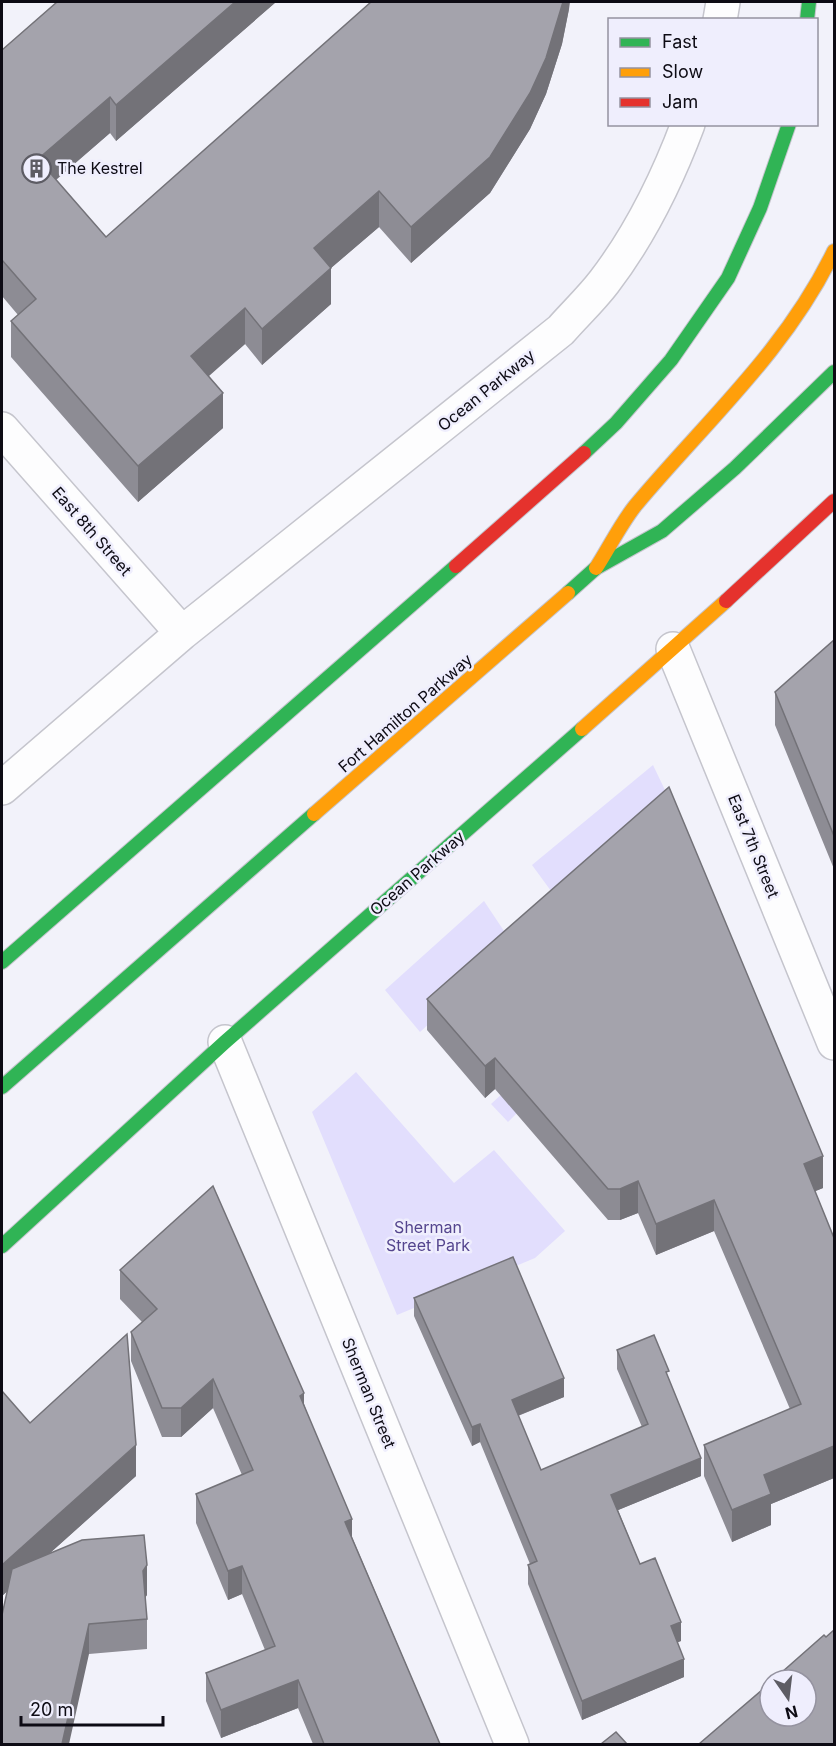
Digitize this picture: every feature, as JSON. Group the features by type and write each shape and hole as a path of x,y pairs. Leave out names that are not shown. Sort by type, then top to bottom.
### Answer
{"main road":[{"path":"807,18 809,2"},
{"path":"2,962 542,491 616,423 671,360 728,278 759,208 788,126"},
{"path":"596,568 634,508 760,367 819,280 834,250"},
{"name":"Fort Hamilton Parkway","path":"2,1087 596,568 662,531 735,468 834,372"},
{"name":"Ocean Parkway","path":"2,1246 225,1042 673,649 834,501"}],"street":[{"path":"720,18 723,2"},
{"name":"Ocean Parkway","path":"2,788 182,633 561,330 604,281 639,229 670,171 687,126"},
{"name":"East 8th Street","path":"2,429 182,633"},
{"name":"East 7th Street","path":"673,649 834,1043"},
{"name":"Sherman Street","path":"225,1042 512,1744"}],"green space":[{"path":"653,765 675,811 562,906 532,865"},
{"path":"484,901 514,946 420,1032 385,990"},
{"path":"529,1069 517,1113 508,1122 491,1104"},
{"name":"Sherman Street Park","path":"356,1072 454,1183 494,1150 565,1231 535,1258 397,1315 312,1112"}],"building":[{"path":"57,2 235,2 116,105 110,97 38,159 106,237 371,2 563,2 546,58 530,93 490,157 411,227 379,191 314,248 331,268 262,329 245,308 191,356 223,393 138,466 11,321 36,299 2,260 2,50"},
{"path":"834,640 834,836 775,692"},
{"path":"669,787 823,1156 804,1164 834,1238 834,1446 764,1475 771,1494 732,1510 704,1445 801,1404 714,1200 656,1224 638,1181 620,1189 608,1189 495,1058 485,1066 427,999"},
{"path":"213,1186 304,1393 300,1396 352,1519 345,1522 440,1744 324,1744 298,1680 221,1710 206,1673 275,1646 242,1566 228,1571 196,1494 253,1470 213,1379 181,1408 162,1408 131,1332 157,1309 120,1270"},
{"path":"513,1257 564,1378 512,1400 541,1470 648,1424 617,1350 654,1335 669,1371 666,1372 701,1458 611,1495 640,1564 655,1558 681,1622 671,1626 684,1659 582,1701 528,1565 537,1561 480,1424 472,1427 414,1298"},
{"path":"127,1334 136,1445 2,1565 2,1391 30,1423"},
{"path":"144,1535 147,1565 143,1571 147,1619 89,1624 62,1744 2,1744 2,1615 12,1569 82,1540"},
{"path":"834,1630 834,1744 699,1744 758,1693 758,1728 818,1728 818,1668 787,1668 824,1635 826,1637"},
{"path":"616,1732 627,1744 601,1744"}],"traffic: fast":[{"path":"807,18 809,2"},
{"path":"584,453 616,423 671,360 728,278 760,208 788,126"},
{"path":"568,593 596,568 662,531 735,468 834,372"},
{"path":"2,962 456,566"},
{"path":"2,1246 225,1042 582,729"},
{"path":"2,1087 314,814"}],"traffic: slow":[{"path":"596,568 635,506 768,353 815,287 834,251"},
{"path":"314,814 568,593"},
{"path":"582,729 726,601"}],"traffic: jam":[{"path":"456,566 584,453"},
{"path":"726,601 834,501"}],"place":[{"name":"The Kestrel","path":"36,168"}]}
